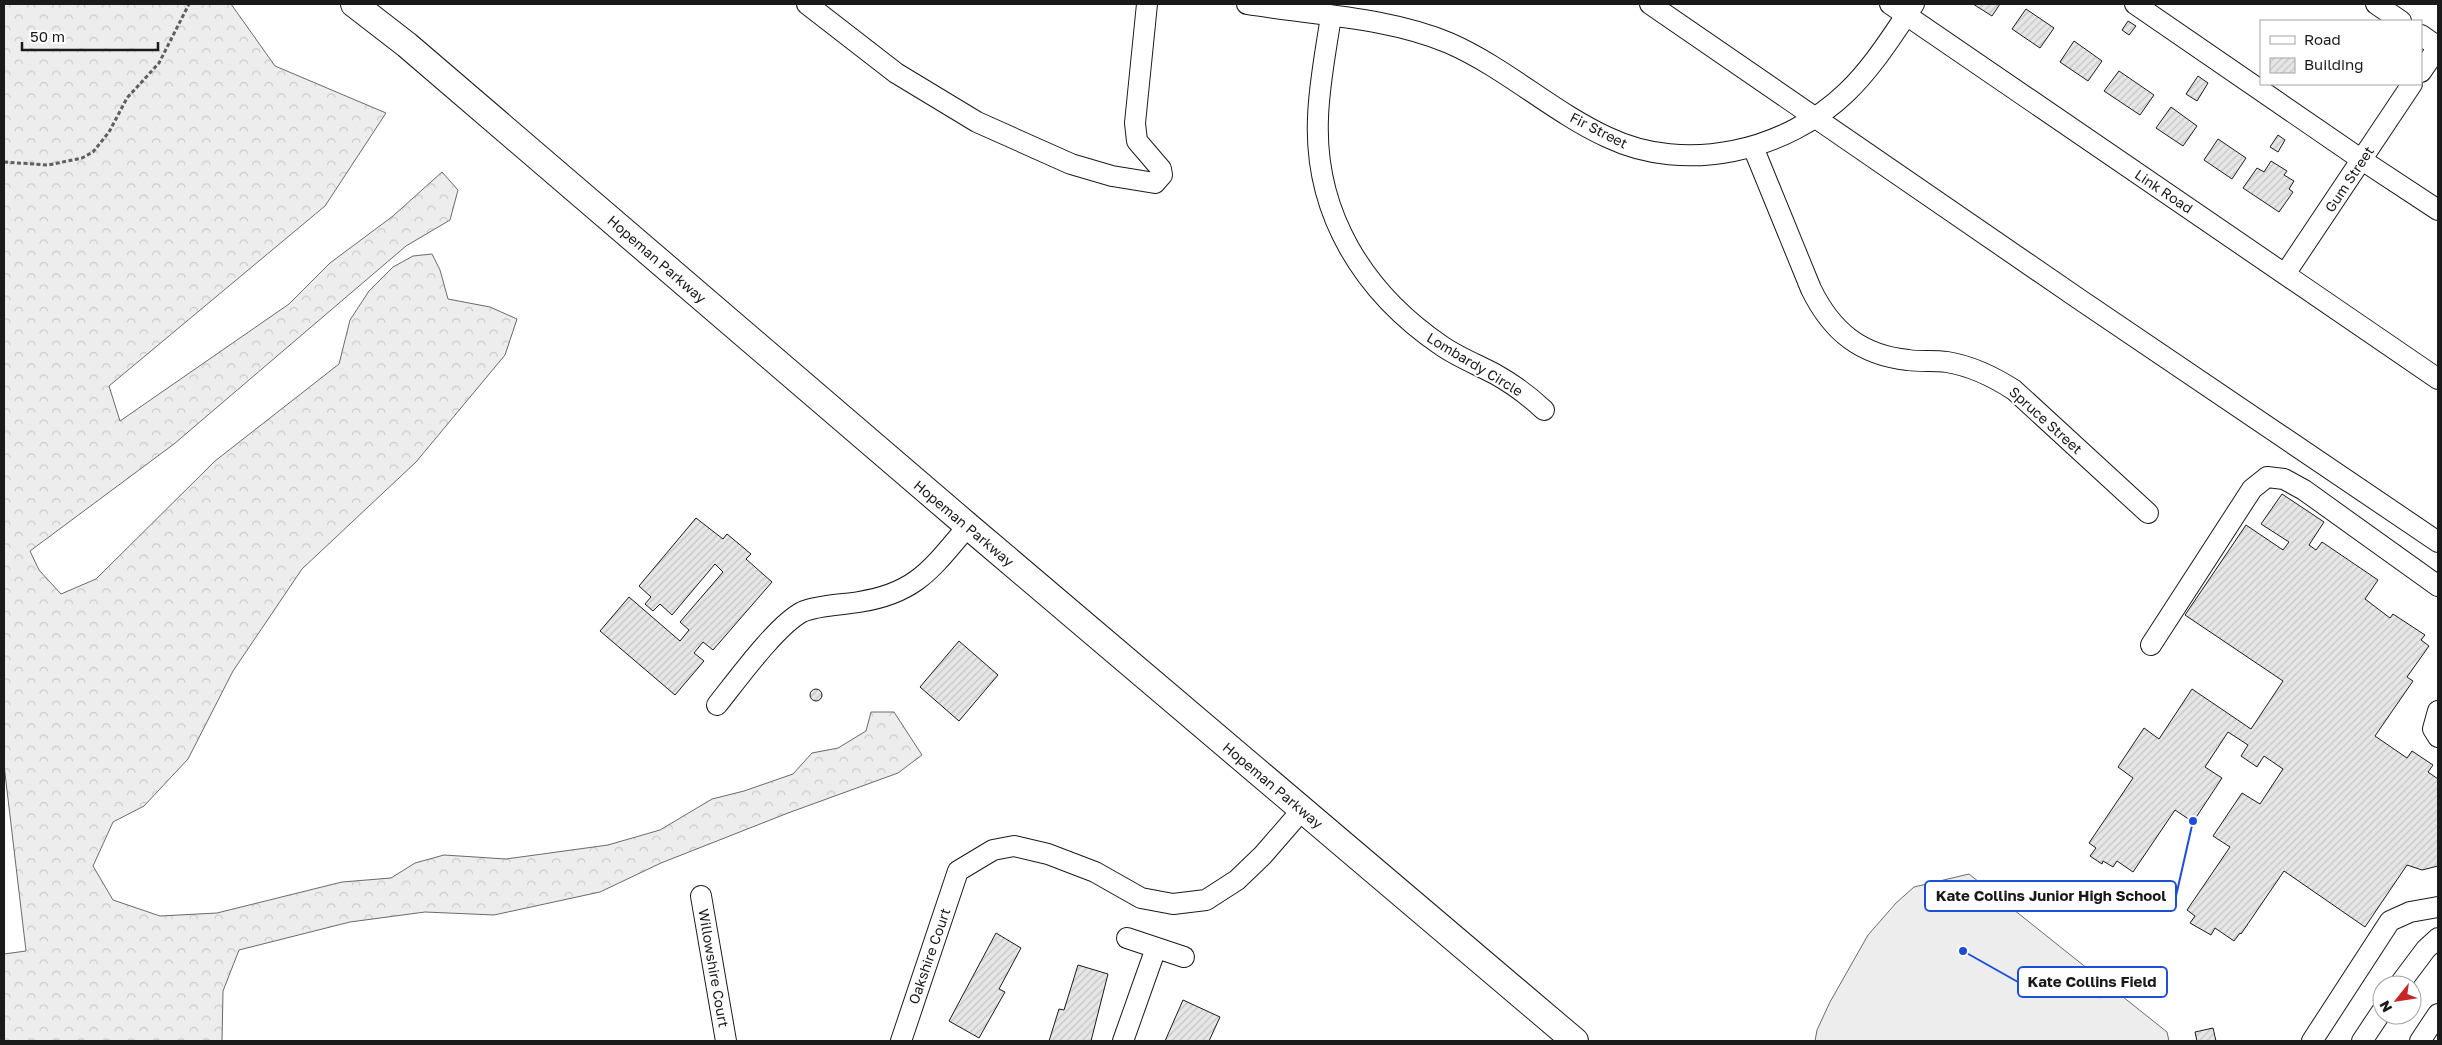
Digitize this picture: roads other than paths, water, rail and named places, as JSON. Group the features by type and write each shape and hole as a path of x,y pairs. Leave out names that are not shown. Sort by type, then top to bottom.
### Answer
{"main road":[{"name":"Hopeman Parkway","path":"354,4 422,58 968,526 1575,1041"}],"street":[{"path":"807,4 896,73 977,122 1071,164 1112,176 1155,183 1162,175 1161,169 1137,141 1134,123 1147,4"},
{"name":"Fir Street","path":"1247,4 1386,24 1448,43 1505,72 1578,122 1608,138 1632,147 1665,154 1699,156 1753,147 1795,130 1815,118 1848,91 1874,62 1910,9"},
{"path":"1650,4 2438,542"},
{"name":"Link Road","path":"1890,4 1910,9 2285,274 2438,379"},
{"path":"2135,4 2438,210"},
{"path":"2376,4 2400,20"},
{"name":"Lombardy Circle","path":"1331,16 1318,118 1318,150 1324,182 1335,218 1348,248 1368,280 1394,308 1417,328 1444,348 1518,389 1544,410"},
{"path":"2422,35 2438,47 2422,71"},
{"name":"Gum Street","path":"2285,274 2411,85"},
{"name":"Spruce Street","path":"1753,147 1811,289 1821,309 1835,327 1868,350 1889,358 1946,362 1978,371 2001,382 2014,390 2148,513"},
{"path":"2151,645 2252,489 2267,477 2284,479 2304,490 2438,586"},
{"path":"716,704 767,644 792,620 810,610 880,599 910,586 926,574 968,526"},
{"name":"Oakshire Court","path":"901,1041 958,871 993,850 1014,846 1048,854 1095,872 1141,898 1173,904 1206,900 1238,880 1263,855 1302,810"},
{"name":"Willowshire Court","path":"701,896 726,1041"},
{"path":"2312,1041 2390,921 2410,912 2438,907"},
{"path":"1127,938 1184,957"},
{"path":"2406,975 2426,949 2438,938"},
{"path":"1123,1041 1156,948"},
{"path":"2420,1041 2438,1014"},
{"path":"2362,1041 2373,1025"}],"place":[{"name":"Kate Collins Junior High School","path":"2193,821"},
{"name":"Kate Collins Field","path":"1963,951"}]}
